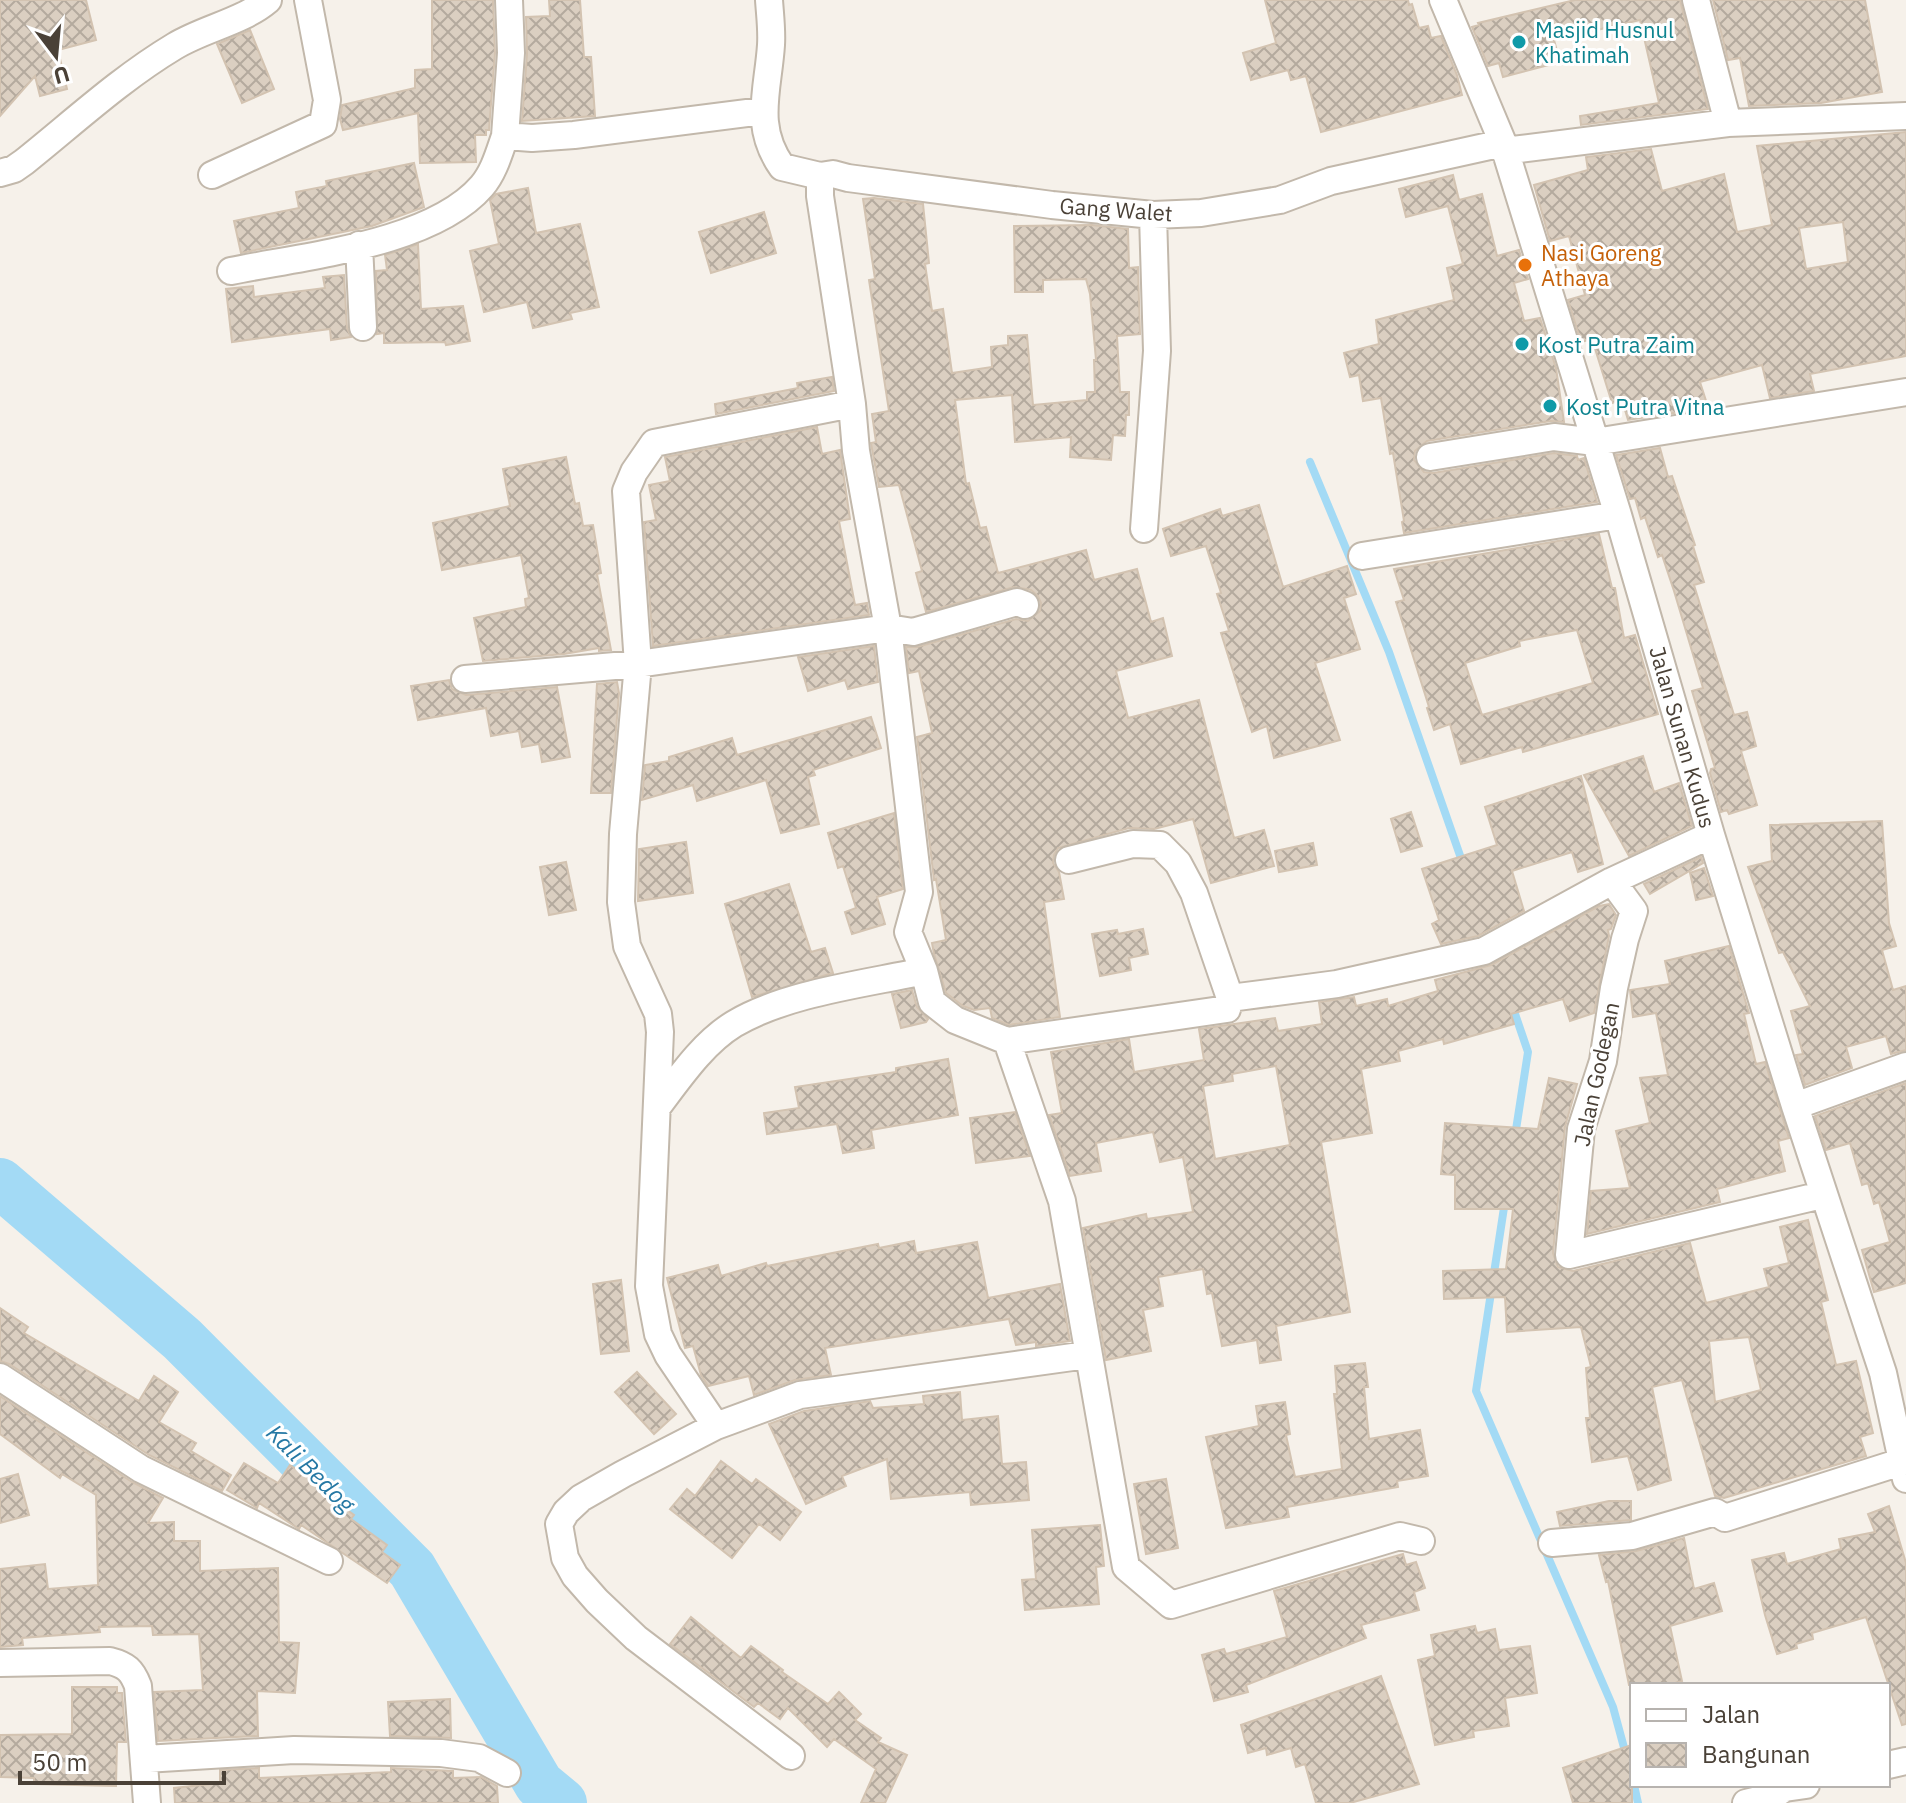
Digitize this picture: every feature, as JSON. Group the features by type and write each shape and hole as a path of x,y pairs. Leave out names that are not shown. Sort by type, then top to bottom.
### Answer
{"street":[{"path":"0,173 24,162 145,65 179,44 256,10 268,0"},
{"path":"212,175 323,124 327,100 308,0"},
{"path":"231,271 359,245 427,225 459,207 484,185 494,168 505,136 511,53 509,0"},
{"path":"505,136 574,135 763,111 771,42 769,0"},
{"name":"Jalan Sunan Kudus","path":"1443,0 1503,147 1618,515 1711,835 1822,1195 1894,1372 1903,1471"},
{"path":"1696,0 1728,123"},
{"name":"Gang Walet","path":"763,111 770,149 782,167 820,176 833,174 1021,201 1153,215 1201,213 1280,200 1331,181 1503,147 1728,123 1906,116"},
{"path":"820,176 820,196 852,404 856,451 888,628 919,892 908,932 924,971 932,1002 955,1020 1007,1041 1227,1009 1230,998 1194,893 1178,863 1160,845 1133,844 1069,860"},
{"path":"1144,529 1157,351 1153,215"},
{"path":"359,245 363,327"},
{"path":"1430,457 1554,437 1595,442 1906,392"},
{"path":"716,1426 668,1355 653,1315 649,1262 660,1032 658,1014 627,946 621,902 623,834 638,664 626,491 634,472 654,443 852,404"},
{"path":"1362,556 1618,515"},
{"path":"465,679 638,664 888,628 913,632 1017,602 1025,605"},
{"path":"1230,998 1337,984 1484,951 1612,881 1711,835"},
{"name":"Jalan Godegan","path":"1612,881 1634,911 1614,988 1603,1061 1581,1129 1569,1255 1822,1195"},
{"path":"658,1106 706,1048 732,1026 755,1014 830,991 924,971"},
{"path":"1007,1041 1062,1201 1126,1567 1171,1605 1400,1536 1421,1541"},
{"path":"1795,1106 1906,1066"},
{"path":"791,1756 636,1638 575,1576 560,1540 559,1524 566,1512 581,1498 716,1426 800,1395 1087,1355"},
{"path":"0,1377 167,1484 329,1561"},
{"path":"1552,1543 1632,1536 1715,1512 1725,1518 1903,1471"},
{"path":"0,1663 110,1661 124,1665 133,1672 138,1686 147,1803"},
{"path":"145,1759 294,1750 441,1753 479,1758 507,1773"},
{"path":"1763,1801 1792,1787"}],"building":[{"path":"0,0 86,0 96,40 58,50 67,89 40,96 35,76 0,116"},
{"path":"432,0 493,0 495,53 489,130 486,130 486,135 475,135 476,162 420,163 418,113 343,130 340,119 342,105 415,88 415,70 432,69"},
{"path":"549,0 580,0 584,57 591,57 595,116 522,121 527,54 526,17 550,16"},
{"path":"1265,0 1408,0 1419,28 1428,26 1431,38 1441,36 1462,95 1321,132 1306,76 1291,80 1288,70 1251,80 1243,53 1276,43"},
{"path":"1575,0 1680,0 1708,109 1581,125 1580,116 1659,103 1640,20 1554,40 1560,62 1503,77 1499,63 1488,66 1472,27"},
{"path":"1713,0 1865,0 1882,92 1821,103 1749,106 1740,58 1728,60"},
{"path":"250,30 274,89 242,103 217,44"},
{"path":"1906,132 1906,356 1810,374 1814,391 1770,398 1762,365 1700,382 1707,404 1687,411 1628,420 1622,400 1612,403 1592,339 1581,342 1568,300 1585,295 1569,236 1550,241 1534,185 1588,170 1586,157 1651,149 1662,191 1724,174 1737,232 1772,225 1757,146","holes":["1843,222 1848,262 1806,269 1799,228"]},
{"path":"414,163 424,207 372,226 241,253 234,221 299,208 296,192 327,186 326,181"},
{"path":"1453,175 1459,200 1482,194 1497,256 1519,250 1528,279 1514,283 1524,321 1540,318 1556,368 1564,422 1551,421 1427,441 1415,451 1414,460 1424,472 1433,473 1554,453 1577,456 1578,460 1584,458 1597,502 1404,533 1393,453 1390,454 1381,398 1363,401 1359,375 1350,377 1344,353 1379,344 1376,320 1454,300 1447,268 1463,264 1448,206 1406,217 1399,189"},
{"path":"528,188 536,233 580,224 599,307 570,313 572,319 533,328 527,302 484,312 470,251 499,244 490,200 496,194"},
{"path":"863,199 923,204 929,263 925,264 932,311 943,309 952,373 992,367 991,347 1008,345 1008,336 1027,335 1033,405 1087,400 1087,392 1095,392 1096,360 1090,294 1086,279 1043,280 1043,292 1015,292 1014,226 1092,225 1128,229 1129,268 1138,267 1140,334 1117,336 1120,392 1129,392 1129,415 1126,415 1125,436 1113,435 1111,460 1070,457 1071,437 1015,442 1012,395 955,400 966,484 969,483 980,528 986,527 998,573 1086,550 1094,580 1137,569 1151,622 1163,618 1172,656 1116,671 1128,718 1199,700 1234,838 1264,830 1274,866 1211,883 1193,819 1154,829 1129,828 1058,848 1053,863 1059,872 1064,899 1044,902 1060,1017 1009,1025 992,1018 990,1008 974,1010 963,1006 946,993 934,954 932,943 946,940 934,880 917,737 932,733 919,671 909,673 906,647 917,647 1016,619 1028,621 1040,611 1041,603 1031,590 1014,587 926,612 916,573 922,571 899,485 879,487 871,443 876,442 872,414 889,411 869,280 875,279"},
{"path":"764,212 776,253 711,273 699,232"},
{"path":"418,244 421,309 463,306 470,341 446,345 445,342 384,343 384,333 377,334 376,271 387,270 385,255"},
{"path":"344,275 347,328 351,337 331,340 330,329 232,342 226,289 253,286 254,297 325,288 323,277"},
{"path":"832,377 834,391 716,414 715,404 798,388 797,383"},
{"path":"817,427 822,454 840,450 850,519 839,521 855,605 867,603 869,615 653,646 644,522 656,520 649,485 670,481 665,457"},
{"path":"1660,448 1695,545 1704,582 1694,585 1734,715 1747,712 1756,746 1741,751 1757,805 1729,814 1727,810 1721,812 1710,773 1715,768 1692,691 1703,688 1674,591 1662,555 1658,557 1645,517 1641,519 1635,498 1630,499 1616,455"},
{"path":"566,457 575,504 579,503 583,526 593,525 601,573 597,574 611,650 599,651 599,648 483,661 474,618 526,607 525,599 529,598 521,555 442,570 433,523 510,506 503,469"},
{"path":"1259,505 1283,587 1347,566 1356,594 1344,598 1360,649 1315,663 1340,740 1274,758 1267,726 1252,732 1221,633 1229,631 1206,546 1171,556 1163,529 1220,509 1222,516"},
{"path":"1599,534 1612,588 1615,588 1624,638 1635,635 1658,714 1523,752 1522,747 1461,764 1450,724 1434,730 1396,602 1404,600 1394,569","holes":["1577,630 1593,683 1482,715 1465,663 1520,646 1519,641"]},
{"path":"874,646 878,682 848,689 845,680 808,691 798,657"},
{"path":"449,680 452,689 466,695 557,687 570,757 542,762 539,744 522,747 519,731 491,736 486,708 418,720 411,686"},
{"path":"617,682 619,693 611,793 591,793 597,684"},
{"path":"871,717 881,748 813,770 815,775 808,777 819,824 781,833 766,780 697,801 693,785 642,800 645,765 669,761 669,757 732,738 737,755"},
{"path":"1643,756 1654,792 1679,783 1692,826 1629,856 1584,775"},
{"path":"1581,776 1603,864 1578,872 1572,852 1512,871 1524,911 1478,936 1441,944 1432,924 1439,920 1422,869 1497,845 1485,807"},
{"path":"1411,812 1422,846 1401,852 1391,819"},
{"path":"894,813 903,889 877,897 885,924 852,934 845,912 856,908 843,866 838,868 828,833"},
{"path":"1882,821 1889,923 1896,946 1882,950 1893,990 1906,986 1906,1050 1891,1054 1886,1036 1846,1047 1852,1068 1805,1085 1796,1055 1803,1054 1791,1011 1810,1006 1783,952 1779,953 1748,867 1772,861 1770,825"},
{"path":"686,842 693,893 638,901 639,849"},
{"path":"1313,843 1317,865 1279,872 1275,851"},
{"path":"1701,857 1703,863 1650,894 1644,884"},
{"path":"566,862 576,910 549,915 540,867"},
{"path":"1704,868 1713,896 1696,900 1690,873"},
{"path":"789,884 811,952 825,948 833,973 752,997 725,904"},
{"path":"1609,904 1616,915 1608,930 1594,1013 1570,1021 1563,999 1511,1014 1514,1024 1444,1044 1443,1039 1398,1051 1400,1061 1361,1069 1372,1133 1321,1142 1350,1312 1276,1326 1281,1360 1260,1363 1257,1340 1222,1346 1212,1293 1207,1294 1203,1269 1158,1277 1163,1306 1143,1310 1151,1351 1106,1360 1083,1228 1146,1214 1147,1219 1193,1212 1183,1157 1160,1162 1153,1132 1096,1143 1101,1171 1070,1176 1049,1115 1062,1113 1051,1052 1129,1039 1134,1072 1204,1060 1199,1029 1275,1018 1278,1031 1322,1024 1319,1002 1354,997 1356,1006 1387,999 1388,1006 1438,991 1435,980 1491,965 1599,906","holes":["1276,1066 1290,1145 1215,1159 1203,1086 1233,1081 1232,1074"]},
{"path":"1143,929 1148,954 1129,958 1131,970 1100,976 1092,934 1117,930 1118,934"},
{"path":"1729,946 1749,1013 1744,1014 1756,1064 1765,1062 1789,1138 1778,1141 1785,1171 1717,1189 1720,1202 1587,1234 1591,1191 1630,1188 1616,1131 1650,1123 1640,1078 1668,1075 1656,1013 1633,1017 1630,990 1670,984 1665,961"},
{"path":"912,990 917,1007 928,1019 901,1028 892,994"},
{"path":"948,1059 958,1115 871,1130 874,1148 843,1153 837,1124 767,1134 764,1113 799,1108 795,1087 896,1072 896,1068"},
{"path":"1549,1078 1577,1084 1565,1127 1553,1253 1558,1267 1573,1271 1690,1243 1706,1303 1769,1287 1764,1269 1789,1263 1780,1227 1808,1220 1828,1300 1821,1302 1836,1365 1856,1361 1873,1433 1860,1437 1866,1456 1724,1498 1715,1496 1682,1380 1652,1387 1671,1480 1638,1490 1628,1456 1592,1462 1586,1418 1590,1418 1586,1368 1591,1367 1581,1327 1507,1332 1505,1297 1444,1299 1443,1271 1506,1269 1513,1209 1455,1209 1455,1175 1441,1174 1445,1123 1538,1129","holes":["1749,1337 1761,1390 1715,1402 1709,1341"]},
{"path":"1906,1083 1906,1283 1874,1292 1862,1250 1890,1242 1879,1202 1874,1204 1868,1183 1862,1185 1850,1143 1826,1150 1815,1116"},
{"path":"1015,1112 1030,1156 976,1163 970,1118"},
{"path":"914,1241 916,1253 977,1242 988,1298 1060,1284 1070,1341 1036,1346 1036,1342 1016,1345 1009,1319 825,1348 831,1375 795,1380 754,1395 749,1376 708,1386 701,1375 693,1346 685,1348 667,1278 718,1265 721,1276 766,1263 767,1266 878,1244 879,1248"},
{"path":"621,1280 629,1351 601,1354 593,1284"},
{"path":"0,1308 28,1327 24,1333 139,1401 154,1376 178,1392 159,1422 196,1443 191,1451 231,1475 222,1491 149,1455 0,1361"},
{"path":"1365,1363 1369,1439 1420,1430 1428,1476 1397,1481 1398,1487 1287,1507 1289,1517 1226,1528 1206,1437 1259,1426 1256,1406 1285,1402 1290,1434 1286,1435 1295,1477 1342,1469 1334,1394 1337,1394 1335,1366"},
{"path":"637,1372 676,1414 654,1434 615,1392"},
{"path":"960,1392 962,1420 998,1416 1002,1464 1026,1462 1029,1500 971,1505 970,1492 891,1499 887,1459 842,1476 846,1486 806,1504 769,1424 804,1411 870,1401 873,1408 924,1404 923,1396"},
{"path":"0,1396 132,1482 163,1498 148,1523 174,1522 174,1541 200,1541 200,1571 278,1568 279,1642 299,1643 295,1693 257,1691 258,1736 158,1741 154,1692 203,1690 199,1634 153,1635 152,1626 99,1627 100,1632 22,1638 23,1645 0,1647 0,1569 45,1564 48,1589 98,1585 96,1495 62,1474 60,1478 0,1434"},
{"path":"721,1461 752,1484 756,1479 801,1512 780,1540 759,1524 732,1558 670,1509 687,1489 695,1496"},
{"path":"244,1463 278,1483 290,1465 326,1490 324,1493 354,1515 351,1519 387,1545 382,1552 400,1565 387,1583 301,1525 299,1529 259,1503 257,1508 227,1490"},
{"path":"18,1474 29,1515 0,1523 0,1479"},
{"path":"1166,1479 1178,1548 1146,1554 1134,1484"},
{"path":"1609,1501 1631,1501 1631,1520 1560,1526 1557,1512"},
{"path":"1889,1506 1906,1563 1906,1724 1902,1725 1866,1617 1812,1633 1813,1639 1777,1654 1752,1560 1784,1553 1787,1564 1841,1549 1839,1539 1875,1532 1868,1514"},
{"path":"1100,1525 1104,1566 1096,1567 1099,1604 1025,1610 1022,1580 1036,1579 1032,1530"},
{"path":"1684,1538 1694,1589 1714,1583 1722,1611 1670,1626 1682,1681 1629,1685 1608,1581 1599,1555 1636,1551"},
{"path":"1403,1554 1406,1565 1416,1562 1425,1588 1414,1592 1419,1610 1361,1625 1366,1638 1246,1685 1248,1692 1214,1701 1202,1655 1224,1649 1226,1654 1287,1637 1274,1591"},
{"path":"691,1617 741,1658 751,1646 828,1704 839,1692 861,1714 855,1720 881,1738 878,1742 907,1755 885,1803 861,1803 876,1769 834,1739 827,1747 788,1708 780,1719 758,1703 754,1707 670,1644"},
{"path":"1475,1626 1477,1633 1495,1629 1499,1650 1530,1646 1537,1693 1505,1698 1509,1726 1473,1731 1474,1737 1435,1745 1418,1660 1435,1656 1431,1635"},
{"path":"1381,1676 1419,1784 1350,1803 1316,1803 1305,1764 1296,1767 1291,1748 1267,1755 1266,1748 1248,1753 1241,1725"},
{"path":"72,1687 117,1687 117,1693 122,1693 126,1742 117,1742 116,1786 34,1784 34,1778 0,1777 0,1735 72,1734"},
{"path":"450,1699 451,1738 390,1736 388,1702"},
{"path":"1630,1746 1632,1803 1573,1803 1563,1768"},
{"path":"259,1768 259,1778 391,1772 391,1768 453,1771 453,1778 481,1777 497,1786 498,1803 175,1803 174,1788 220,1783 220,1770"}],"waterway":[{"path":"1310,462 1389,652 1463,864"},
{"path":"1512,1005 1528,1052 1515,1136"},
{"name":"Kali Bedog","path":"0,1183 182,1339 412,1569 539,1784 562,1803"},
{"path":"1505,1201 1476,1391 1613,1707 1626,1755"},
{"path":"1634,1787 1638,1803"}],"place":[{"name":"Masjid Husnul Khatimah","path":"1519,42"},
{"name":"Nasi Goreng Athaya","path":"1525,265"},
{"name":"Kost Putra Zaim","path":"1522,344"},
{"name":"Kost Putra Vitna","path":"1550,406"}]}
